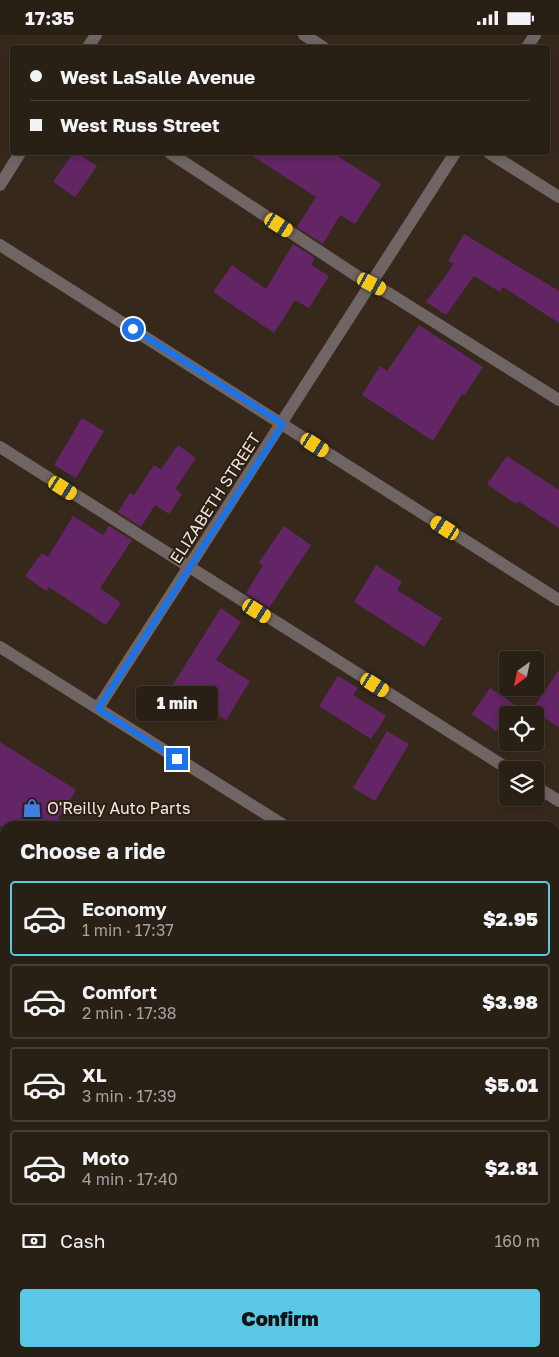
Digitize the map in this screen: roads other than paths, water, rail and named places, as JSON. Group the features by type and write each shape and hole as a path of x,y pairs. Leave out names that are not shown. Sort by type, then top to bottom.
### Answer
{"street":[{"path":"304,35 320,45"},
{"path":"0,185 19,155"},
{"path":"173,155 372,284 559,400"},
{"name":"ELIZABETH STREET","path":"98,709 283,424 454,155"},
{"path":"492,155 559,197"},
{"path":"0,245 559,600"},
{"path":"0,447 499,763"},
{"path":"0,647 277,821"},
{"path":"544,792 559,801"}],"place":[{"name":"O'Reilly Auto Parts","path":"32,808"}]}
